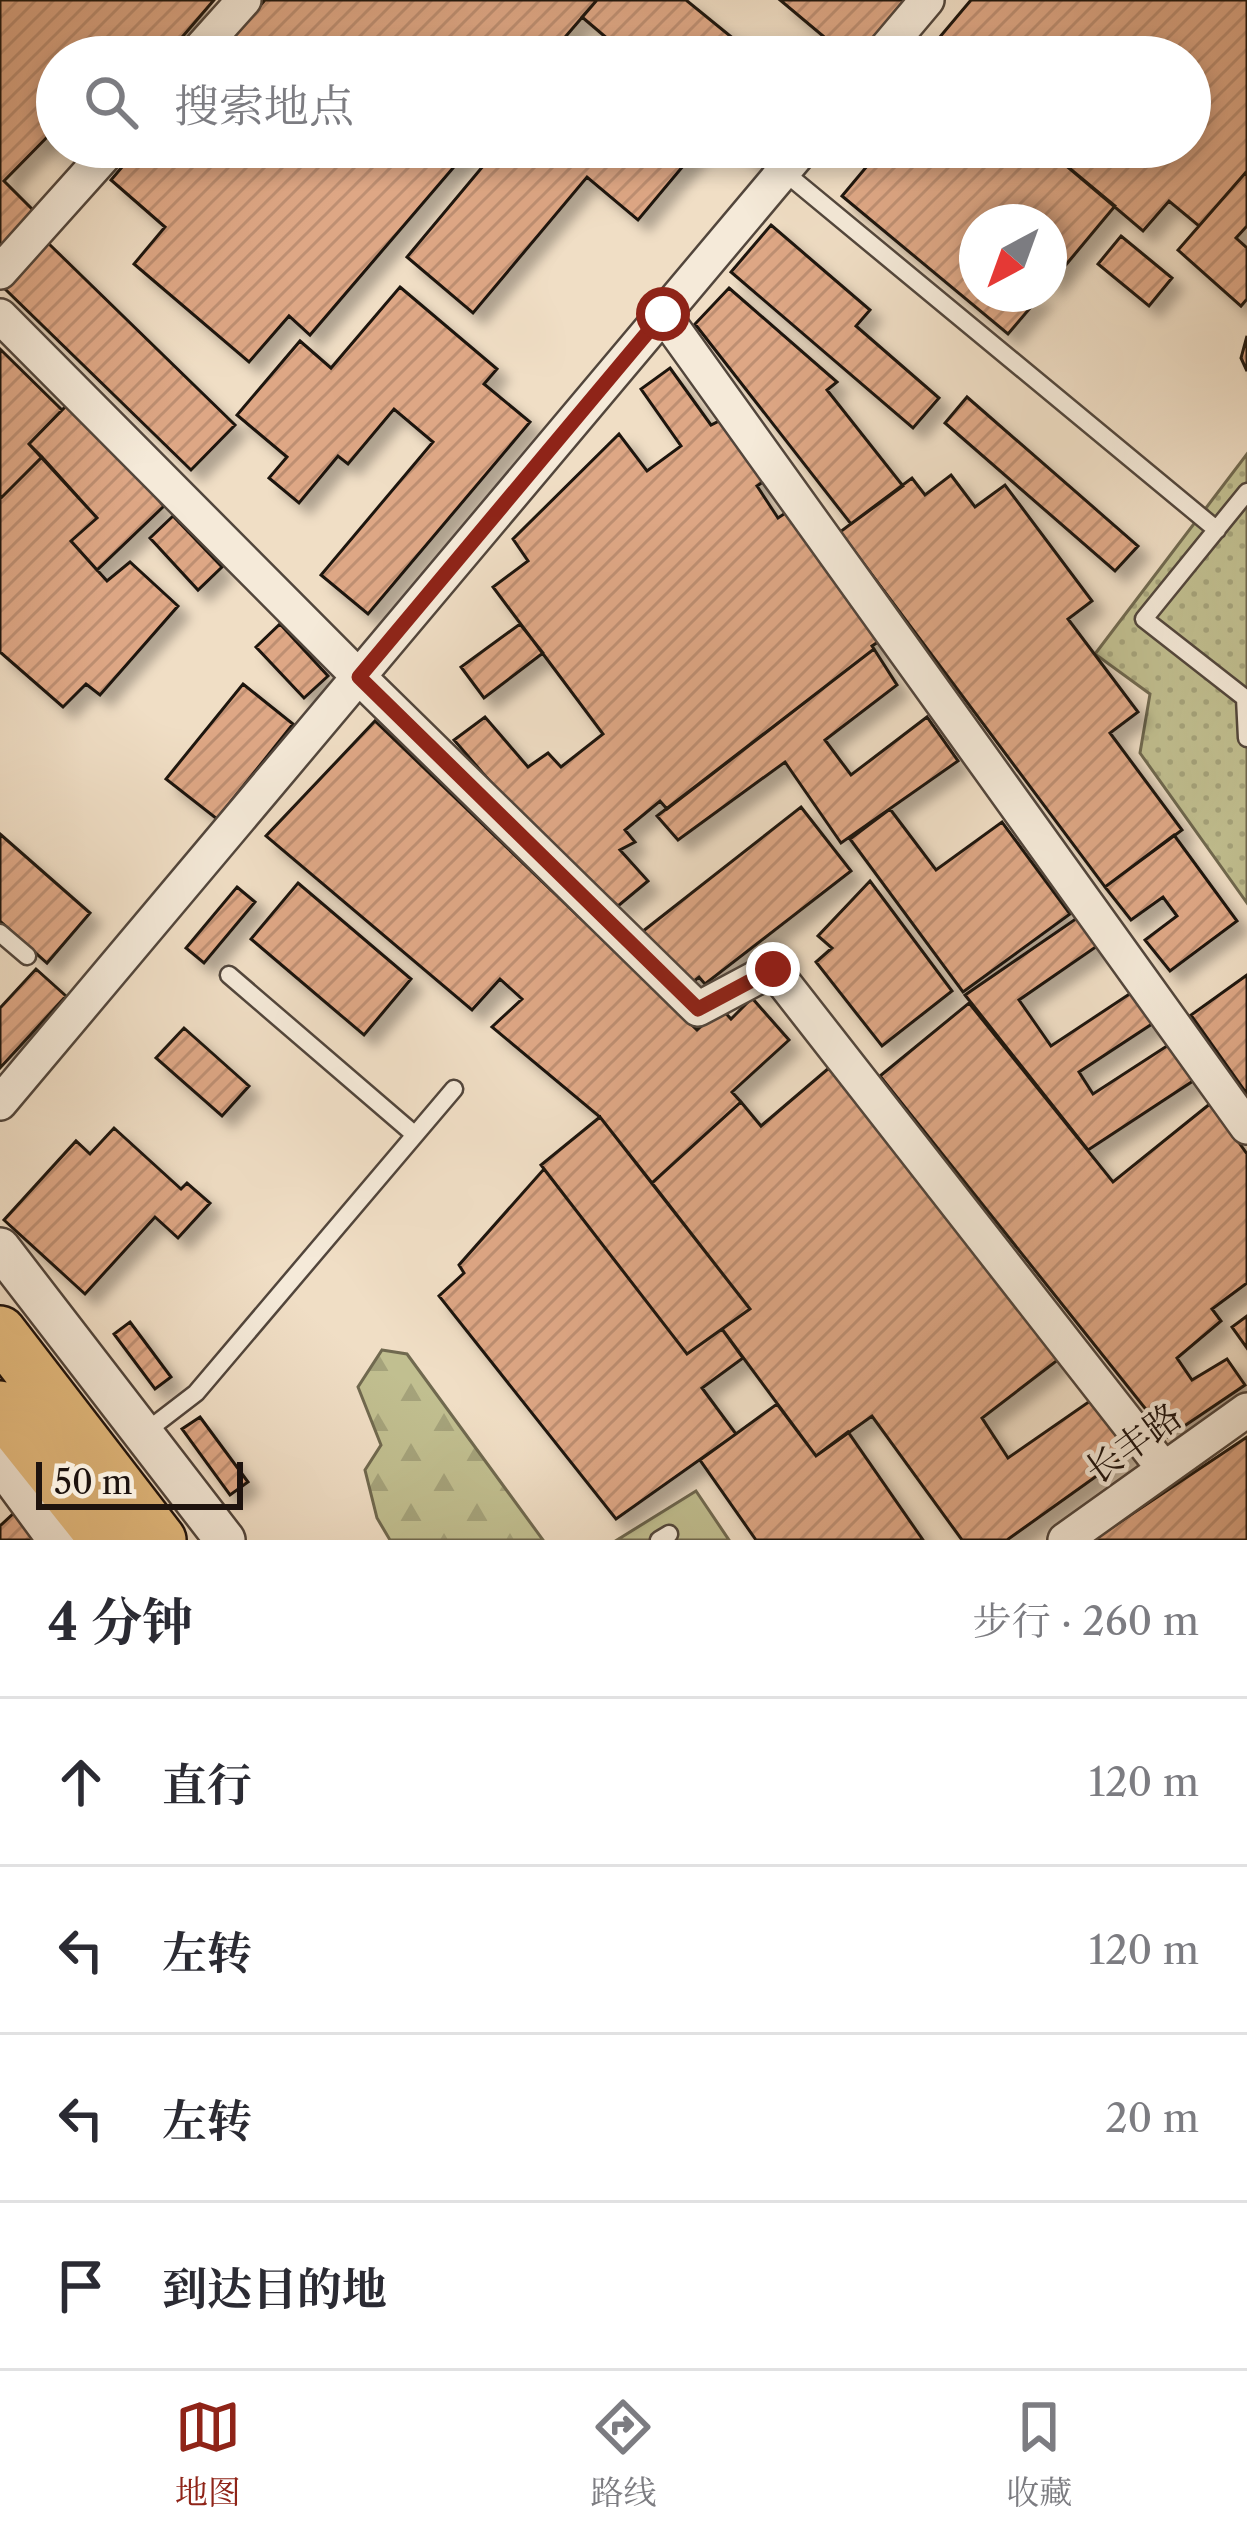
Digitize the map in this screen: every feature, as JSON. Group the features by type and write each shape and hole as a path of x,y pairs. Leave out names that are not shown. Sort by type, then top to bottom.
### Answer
{"main road":[{"path":"0,1332 160,1540"},
{"path":"0,1407 11,1468 106,1540"}],"street":[{"path":"212,36 244,0"},
{"path":"897,36 927,0"},
{"path":"0,272 93,168"},
{"path":"0,1103 785,168"},
{"path":"663,314 1247,1127"},
{"path":"0,316 698,1009 773,969 1164,1469"},
{"path":"0,1248 225,1540"},
{"name":"长丰路","path":"1065,1540 1247,1410"},
{"path":"11,1468 58,1540"}],"lane":[{"path":"803,168 1216,530"},
{"path":"1247,492 1144,620 1245,698 1247,738"},
{"path":"0,933 26,956"},
{"path":"229,975 414,1134"},
{"path":"143,1434 196,1393 454,1088"}],"green space":[{"path":"1247,454 1247,903 1140,753 1150,694 1095,654"},
{"path":"382,1350 407,1354 543,1540 390,1540 377,1518 365,1470 381,1445 358,1387"},
{"path":"696,1491 729,1540 617,1540"}],"building":[{"path":"0,0 214,0 183,36 36,36 36,148 4,181 34,211 0,246"},
{"path":"265,0 597,0 566,36 234,36"},
{"path":"597,0 686,0 730,36 604,36 582,17"},
{"path":"780,0 909,0 878,36 823,36"},
{"path":"971,0 1247,0 1247,171 1199,226 1169,201 1143,231 1069,168 1211,168 1211,36 941,36"},
{"path":"121,168 453,168 310,335 289,316 249,362 134,264 165,227 111,180"},
{"path":"481,168 681,168 638,220 587,177 473,313 407,257"},
{"path":"865,168 1069,168 1115,206 1067,263 1067,204 959,204 959,293 842,196"},
{"path":"1247,171 1247,226 1236,238 1247,248 1247,299 1241,306 1178,250"},
{"path":"771,225 870,310 856,326 939,398 913,428 731,272"},
{"path":"1121,236 1172,278 1149,306 1098,264"},
{"path":"48,243 235,425 191,470 4,288"},
{"path":"400,287 497,369 484,384 530,422 368,614 321,575 433,442 394,409 348,464 338,456 299,503 269,478 287,457 237,415 300,341 331,368"},
{"path":"729,288 837,382 827,390 903,486 851,524 695,324"},
{"path":"982,312 1027,312 1008,334"},
{"path":"1247,336 1247,371 1241,358"},
{"path":"0,349 62,410 29,444 42,457 0,499"},
{"path":"670,368 711,425 727,417 770,477 757,486 778,518 793,508 887,636 667,809 660,801 625,830 635,842 620,850 648,881 618,906 507,801 454,740 485,717 528,767 548,753 561,767 603,734 493,587 528,561 513,539 619,434 647,471 681,446 641,389"},
{"path":"967,397 1138,546 1115,571 945,423"},
{"path":"69,403 164,506 97,570 71,541 97,518 29,444"},
{"path":"42,457 97,518 71,541 107,581 130,562 178,606 100,695 86,684 63,707 0,652 0,499"},
{"path":"951,475 975,507 1005,485 1092,601 1068,619 1138,712 1110,733 1182,830 1105,887 840,532 912,478 925,495"},
{"path":"173,516 222,567 198,590 150,538"},
{"path":"280,624 328,676 304,698 256,647"},
{"path":"520,624 543,653 484,698 461,667"},
{"path":"874,649 897,685 825,740 851,775 927,717 958,761 841,843 785,762 678,840 657,816"},
{"path":"243,684 293,724 217,819 166,779"},
{"path":"375,721 697,1030 721,1008 731,1019 752,998 789,1040 732,1092 741,1102 652,1183 600,1117 492,1027 522,999 500,979 472,1010 266,836"},
{"path":"801,807 851,871 705,984 699,977 683,990 633,939"},
{"path":"890,809 936,870 1002,822 1070,914 963,992 850,839"},
{"path":"0,834 90,913 47,963 0,921"},
{"path":"1174,835 1237,921 1170,971 1145,940 1177,916 1163,897 1131,920 1105,887"},
{"path":"870,881 952,991 882,1046 816,962 832,948 818,936"},
{"path":"298,883 411,979 364,1035 251,939"},
{"path":"237,887 255,902 204,963 186,948"},
{"path":"1083,914 1103,942 1019,1000 1051,1046 1137,989 1158,1020 1079,1072 1093,1094 1173,1042 1196,1079 1088,1150 965,995"},
{"path":"36,969 66,996 0,1068 0,1008"},
{"path":"1247,975 1247,1094 1191,1015"},
{"path":"969,1003 1113,1182 1211,1103 1247,1154 1247,1283 1212,1309 1221,1321 1177,1358 1192,1380 1227,1359 1245,1385 1168,1437 880,1076"},
{"path":"184,1028 249,1086 222,1116 156,1058"},
{"path":"829,1068 1059,1359 982,1418 1008,1458 1093,1399 1133,1450 1007,1540 962,1540 872,1416 816,1456 722,1329 750,1309 652,1183 741,1102 761,1126"},
{"path":"600,1117 750,1309 687,1354 541,1165"},
{"path":"114,1128 181,1189 187,1183 210,1203 178,1238 155,1217 85,1294 4,1220 76,1141 90,1154"},
{"path":"544,1169 687,1354 722,1329 743,1358 702,1388 736,1434 616,1519 439,1296 464,1273 459,1265"},
{"path":"1247,1316 1247,1348 1232,1327"},
{"path":"130,1322 171,1377 155,1389 114,1334"},
{"path":"777,1404 816,1456 848,1432 923,1540 756,1540 700,1460"},
{"path":"200,1417 248,1482 230,1495 182,1429"},
{"path":"1247,1437 1247,1540 1093,1540"},
{"path":"15,1512 42,1540 0,1540 0,1526"}],"route":[{"path":"663,314 359,677 698,1009 773,969"}]}
